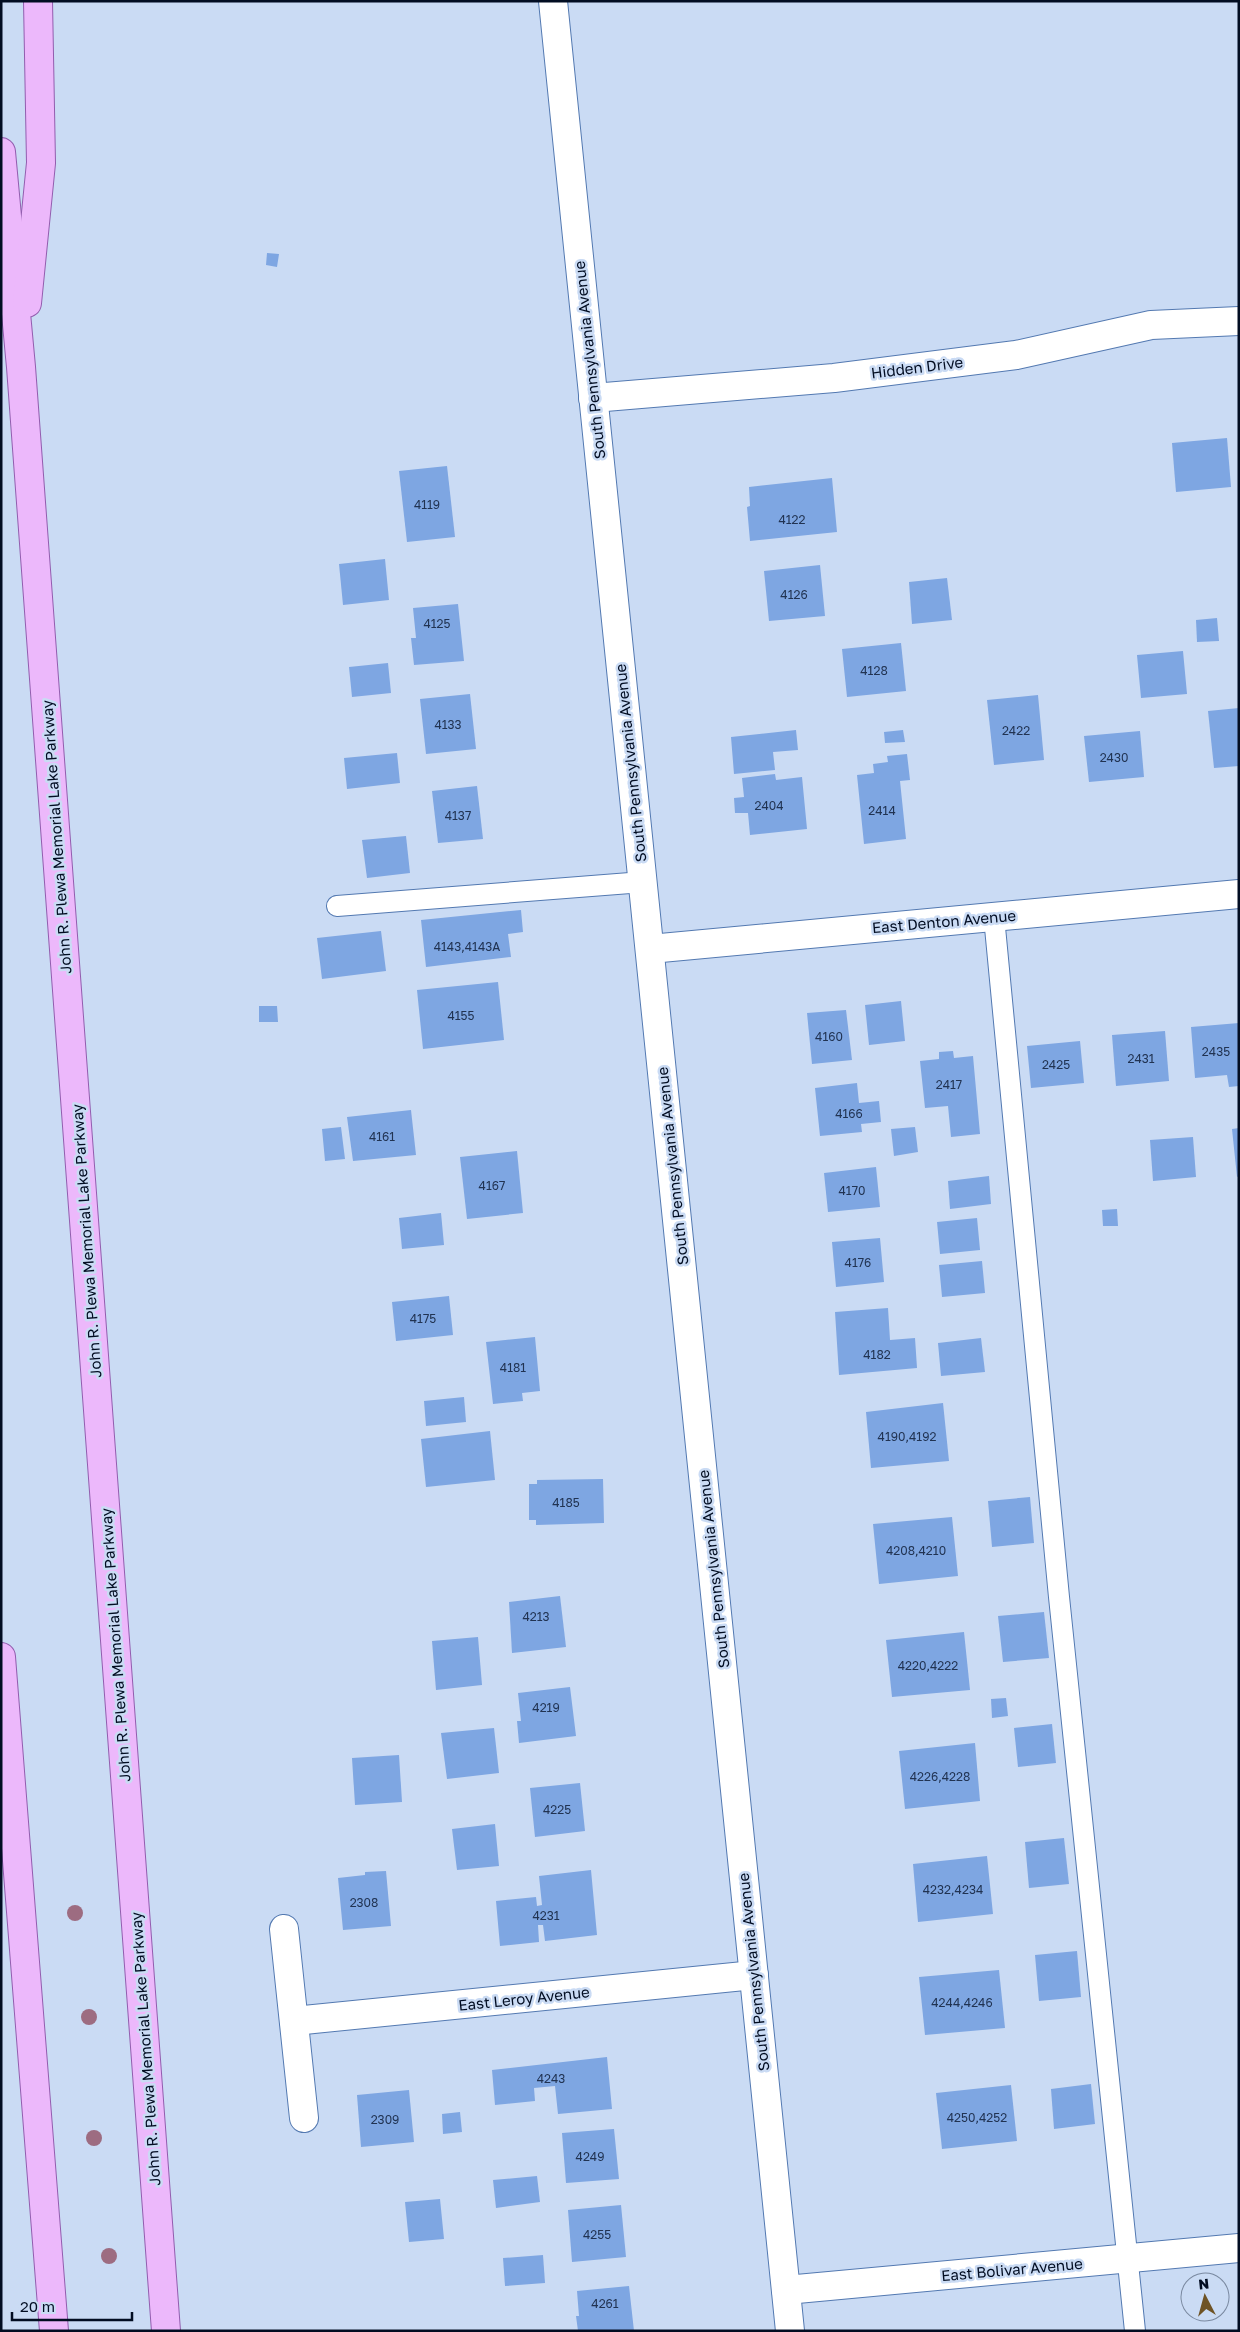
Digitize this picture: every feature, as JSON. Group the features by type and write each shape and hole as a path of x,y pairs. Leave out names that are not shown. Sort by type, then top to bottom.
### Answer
{"main road":[{"path":"21,367 41,164 38,1"},
{"name":"John R. Plewa Memorial Lake Parkway","path":"1,152 21,367 166,2331"},
{"path":"1,1656 54,2331"}],"street":[{"name":"South Pennsylvania Avenue","path":"553,1 790,2331"},
{"name":"Hidden Drive","path":"593,398 834,378 1016,354 1152,325 1239,321"},
{"name":"East Denton Avenue","path":"650,949 1239,894"},
{"path":"284,1929 304,2118"},
{"name":"East Leroy Avenue","path":"294,2021 754,1975"},
{"name":"East Bolivar Avenue","path":"786,2290 1239,2248"}],"lane":[{"path":"337,906 643,882"},
{"path":"994,917 1059,1597 1129,2258 1135,2331"}],"building":[{"path":"267,253 279,254 277,267 266,265"},
{"path":"1227,438 1231,487 1176,492 1172,443"},
{"path":"447,466 455,537 407,542 399,471"},
{"path":"832,478 837,532 750,541 747,507 750,506 749,487"},
{"path":"385,559 389,600 343,605 339,564"},
{"path":"820,565 825,616 769,621 764,571"},
{"path":"947,578 952,620 912,624 909,582"},
{"path":"458,604 464,661 414,665 411,638 416,638 413,608"},
{"path":"1217,618 1219,641 1197,642 1196,620"},
{"path":"901,643 906,691 847,697 842,649"},
{"path":"1183,651 1187,694 1141,698 1137,655"},
{"path":"388,663 391,693 352,697 349,667"},
{"path":"470,694 476,749 426,754 420,699"},
{"path":"1038,695 1044,760 994,765 987,700"},
{"path":"1239,708 1239,766 1214,768 1208,711"},
{"path":"796,730 798,750 773,752 775,770 734,774 731,737"},
{"path":"903,730 905,742 885,743 884,732"},
{"path":"1140,731 1144,777 1089,782 1084,736"},
{"path":"397,753 400,783 347,789 344,758"},
{"path":"907,754 910,780 900,781 906,839 864,844 857,775 874,773 873,764 888,762 887,756"},
{"path":"775,774 776,780 802,777 807,829 750,835 748,813 735,813 734,798 744,797 742,778"},
{"path":"477,786 483,839 438,843 432,791"},
{"path":"406,836 410,873 367,878 362,840"},
{"path":"521,910 523,932 508,934 511,957 426,967 421,920"},
{"path":"381,931 386,971 322,979 317,938"},
{"path":"498,982 504,1040 423,1049 417,990"},
{"path":"901,1001 905,1041 869,1045 865,1005"},
{"path":"259,1006 277,1006 278,1022 259,1022"},
{"path":"846,1010 852,1060 812,1064 807,1013"},
{"path":"1239,1023 1239,1086 1229,1087 1227,1075 1195,1078 1191,1027"},
{"path":"1165,1031 1169,1081 1116,1086 1112,1035"},
{"path":"1080,1041 1084,1083 1031,1088 1027,1046"},
{"path":"953,1051 954,1058 973,1056 980,1134 951,1137 948,1106 925,1108 920,1061 939,1059 939,1052"},
{"path":"857,1083 859,1103 879,1101 881,1122 861,1124 862,1132 820,1136 815,1088"},
{"path":"411,1110 416,1155 353,1161 347,1117"},
{"path":"341,1127 345,1159 325,1161 322,1129"},
{"path":"915,1127 918,1152 894,1156 891,1129"},
{"path":"1239,1128 1239,1176 1237,1177 1232,1129"},
{"path":"1193,1137 1196,1177 1153,1181 1150,1140"},
{"path":"517,1151 523,1213 467,1219 460,1157"},
{"path":"876,1167 880,1207 828,1212 824,1173"},
{"path":"989,1176 991,1204 950,1209 948,1181"},
{"path":"1117,1209 1118,1226 1103,1226 1102,1210"},
{"path":"441,1213 444,1245 402,1249 399,1218"},
{"path":"977,1218 980,1250 940,1254 937,1222"},
{"path":"880,1238 884,1282 836,1287 832,1242"},
{"path":"982,1261 985,1293 942,1297 939,1265"},
{"path":"449,1296 453,1335 396,1341 392,1302"},
{"path":"888,1308 890,1340 915,1338 917,1368 839,1375 835,1312"},
{"path":"535,1337 540,1391 522,1393 523,1401 493,1404 486,1342"},
{"path":"981,1338 985,1372 941,1376 938,1343"},
{"path":"464,1397 466,1422 426,1426 424,1401"},
{"path":"943,1403 949,1461 871,1468 866,1412"},
{"path":"490,1431 495,1480 426,1487 421,1439"},
{"path":"603,1479 604,1523 536,1525 536,1520 529,1520 529,1484 537,1484 537,1480"},
{"path":"1030,1497 1034,1543 992,1547 988,1501"},
{"path":"952,1517 958,1576 879,1584 873,1524"},
{"path":"560,1596 566,1647 512,1653 509,1602"},
{"path":"1044,1612 1049,1658 1003,1662 998,1616"},
{"path":"964,1632 970,1690 892,1697 886,1640"},
{"path":"478,1637 482,1685 436,1690 432,1641"},
{"path":"570,1687 576,1736 519,1743 517,1721 521,1721 518,1693"},
{"path":"1006,1698 1008,1716 992,1718 991,1699"},
{"path":"1052,1724 1056,1763 1018,1767 1014,1728"},
{"path":"494,1728 499,1773 447,1779 441,1733"},
{"path":"975,1743 980,1801 905,1809 899,1751"},
{"path":"399,1755 402,1802 355,1805 352,1758"},
{"path":"580,1783 585,1831 535,1837 530,1788"},
{"path":"495,1824 499,1866 457,1870 452,1829"},
{"path":"1064,1838 1069,1884 1029,1888 1025,1842"},
{"path":"987,1856 993,1914 918,1922 913,1864"},
{"path":"591,1870 597,1935 545,1941 543,1925 538,1925 539,1942 500,1946 496,1901 536,1897 537,1906 542,1905 539,1876"},
{"path":"386,1871 391,1926 343,1930 338,1878 365,1875 365,1872"},
{"path":"1077,1951 1081,1997 1039,2001 1035,1955"},
{"path":"999,1970 1005,2028 925,2035 919,1977"},
{"path":"607,2057 612,2109 558,2114 555,2086 534,2088 535,2101 495,2105 492,2070"},
{"path":"1091,2084 1095,2124 1054,2129 1051,2089"},
{"path":"1011,2085 1017,2141 942,2149 936,2093"},
{"path":"409,2090 414,2142 361,2147 357,2095"},
{"path":"460,2112 462,2132 443,2134 442,2114"},
{"path":"614,2129 619,2179 566,2183 562,2133"},
{"path":"537,2176 540,2202 496,2208 493,2180"},
{"path":"440,2199 444,2239 409,2242 405,2202"},
{"path":"621,2205 626,2257 572,2262 568,2210"},
{"path":"543,2255 545,2283 505,2286 503,2258"},
{"path":"629,2286 634,2331 578,2331 576,2316 579,2316 577,2291"}]}
